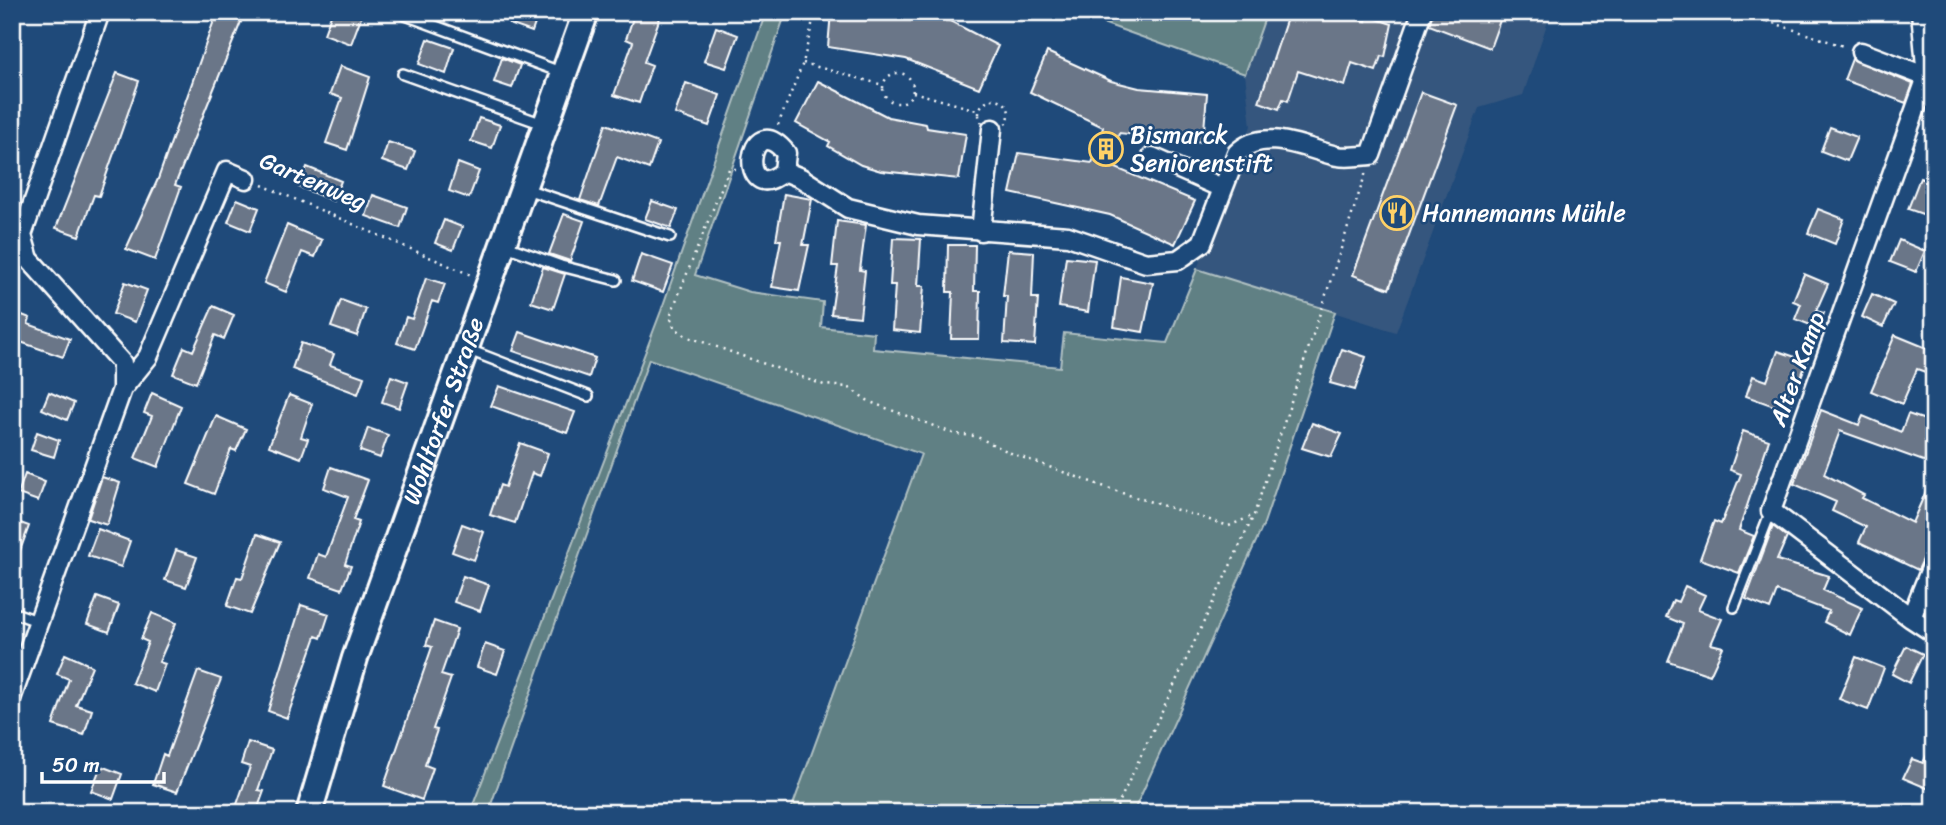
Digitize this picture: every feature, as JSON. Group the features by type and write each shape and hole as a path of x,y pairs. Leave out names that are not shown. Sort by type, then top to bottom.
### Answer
{"street":[{"path":"12,696 121,389 122,363 29,259 22,235 100,12"},
{"name":"Wohltorfer Straße","path":"309,813 355,657 487,282 586,12"},
{"path":"784,171 801,178 848,208 918,225 1068,236 1146,263 1178,260 1202,243 1237,153 1246,143 1274,140 1339,156 1371,155 1422,12"},
{"path":"1861,52 1931,78 1921,12"},
{"name":"Alter Kamp","path":"1771,512 1931,78"},
{"path":"981,231 992,129"},
{"path":"771,142 780,145 786,153 784,171 777,178 767,179 758,176 750,159 753,149 761,143 771,142"},
{"path":"1152,158 1222,188"},
{"name":"Gartenweg","path":"121,389 148,357 228,171 246,178"},
{"path":"1771,512 1910,618 1934,633"},
{"path":"1910,618 1934,561"}],"lane":[{"path":"400,13 563,74"},
{"path":"403,74 545,124"},
{"path":"522,187 670,237"},
{"path":"501,244 561,266 616,280"},
{"path":"464,348 589,396"},
{"path":"1734,607 1771,512"},
{"path":"12,612 40,622"}],"path":[{"path":"771,142 803,63 815,12"},
{"path":"1740,12 1861,52"},
{"path":"803,63 883,85"},
{"path":"883,85 894,74 902,74 908,77 913,92"},
{"path":"883,85 887,99 894,103 902,103 913,92"},
{"path":"913,92 980,111"},
{"path":"1114,813 1254,515 1371,155"},
{"path":"752,168 729,169 670,316 674,327 686,336 824,385 848,387 870,402 955,433 975,436 1013,454 1119,492 1229,526 1254,515"},
{"name":"Gartenweg","path":"246,178 487,282"}],"shaded area":[{"path":"1267,12 1551,12 1523,95 1479,108 1396,332 1197,269 1251,126 1245,74"}],"green space":[{"path":"766,12 786,12 695,275 750,292 823,302 821,327 874,333 873,349 1060,367 1064,333 1167,343 1197,269 1335,312 1263,526 1133,813 790,813 921,454 649,359 488,813 470,813 661,311"},
{"path":"1072,12 1267,12 1245,74"}],"building":[{"path":"217,12 245,12 175,185 181,187 155,260 126,249 158,179"},
{"path":"332,12 363,12 351,44 324,34"},
{"path":"513,12 539,12 532,32 509,24"},
{"path":"635,12 662,12 644,62 652,65 639,103 614,95 633,42 626,39"},
{"path":"831,12 933,12 998,46 979,88 906,59 828,47"},
{"path":"1289,12 1339,12 1366,21 1368,16 1392,24 1385,57 1381,56 1376,71 1352,63 1345,86 1298,71 1288,101 1283,99 1279,109 1259,102"},
{"path":"1433,12 1503,12 1490,48 1429,25"},
{"path":"716,27 738,35 726,68 704,61"},
{"path":"428,39 454,48 446,74 419,64"},
{"name":"Bismarck Seniorenstift","path":"1047,52 1111,81 1139,88 1207,94 1203,142 1119,133 1111,166 1195,201 1175,244 1110,215 1010,193 1019,153 1092,163 1099,145 1103,127 1030,92"},
{"path":"502,58 520,65 512,88 494,82"},
{"path":"1852,59 1913,84 1906,103 1844,80"},
{"path":"340,66 370,77 347,150 326,143 342,98 330,94"},
{"path":"117,73 139,81 99,196 94,195 79,236 56,228"},
{"path":"818,81 888,117 926,124 927,128 966,134 959,179 881,171 861,165 828,146 830,142 796,123"},
{"path":"686,83 720,95 709,126 675,114"},
{"name":"Hannemanns Mühle","path":"1421,92 1457,105 1389,289 1353,275"},
{"path":"479,118 500,125 492,148 471,141"},
{"path":"606,124 658,143 649,169 617,157 599,206 580,200"},
{"path":"1830,127 1857,137 1847,161 1821,151"},
{"path":"388,142 415,151 408,170 382,161"},
{"path":"458,163 479,171 469,198 449,191"},
{"path":"307,167 341,181 333,201 299,187"},
{"path":"1920,178 1934,183 1934,218 1908,209"},
{"path":"784,194 812,199 803,245 809,245 799,291 772,287 781,240 776,240"},
{"path":"373,195 407,207 400,228 366,216"},
{"path":"237,199 259,208 250,231 228,222"},
{"path":"652,201 678,210 671,228 645,219"},
{"path":"1818,209 1844,219 1835,244 1808,233"},
{"path":"564,214 584,221 570,261 549,254"},
{"path":"444,220 462,227 453,250 435,243"},
{"path":"837,221 866,225 860,270 865,271 860,317 831,314 838,266 832,266"},
{"path":"287,225 322,240 315,257 302,252 286,292 264,283"},
{"path":"893,238 921,239 918,286 924,286 920,333 892,330 895,285 890,285"},
{"path":"1899,240 1925,251 1916,272 1890,262"},
{"path":"948,245 975,245 974,291 980,291 979,339 951,339 953,292 947,292"},
{"path":"1008,250 1034,252 1032,298 1038,298 1035,345 1004,343 1007,296 1003,296"},
{"path":"641,254 673,265 663,292 632,281"},
{"path":"1066,257 1095,260 1088,312 1059,307"},
{"path":"543,267 565,274 553,309 531,302"},
{"path":"1804,274 1828,284 1816,311 1824,313 1818,328 1795,319 1801,304 1793,301"},
{"path":"1121,277 1153,283 1143,332 1114,327"},
{"path":"426,278 445,284 438,303 432,301 415,349 397,343 406,317 412,319"},
{"path":"125,282 147,290 135,322 113,314"},
{"path":"1872,294 1894,304 1883,327 1862,317"},
{"path":"341,300 366,309 357,336 331,327"},
{"path":"213,306 234,315 224,339 215,335 196,383 173,374 184,347 193,351"},
{"path":"12,311 30,318 28,324 70,339 63,357 12,339"},
{"path":"520,332 595,358 589,377 513,351"},
{"path":"1895,335 1934,351 1934,375 1917,369 1902,404 1871,391"},
{"path":"301,343 334,354 330,365 364,377 358,394 292,369"},
{"path":"1342,349 1366,357 1355,390 1330,383"},
{"path":"1778,351 1807,361 1788,411 1746,396 1753,376 1767,381"},
{"path":"391,376 408,382 399,408 382,402"},
{"path":"499,386 575,412 567,433 491,406"},
{"path":"49,392 74,403 67,420 42,409"},
{"path":"152,393 181,406 158,467 135,458 152,416 144,413"},
{"path":"289,395 312,404 301,437 308,439 301,458 269,446"},
{"path":"1821,410 1859,425 1863,416 1901,432 1908,414 1934,423 1934,441 1926,462 1840,431 1824,474 1864,495 1862,498 1912,523 1934,473 1934,536 1918,570 1859,542 1866,527 1832,511 1836,502 1794,484"},
{"path":"216,416 246,429 236,451 231,449 214,494 188,484"},
{"path":"1312,423 1342,434 1331,457 1302,448"},
{"path":"368,428 388,435 380,458 360,451"},
{"path":"1743,431 1769,440 1739,530 1754,536 1739,573 1700,559 1714,521 1721,524 1741,474 1730,470"},
{"path":"37,432 59,440 54,457 31,450"},
{"path":"520,443 548,453 540,476 532,473 515,523 490,515 500,485 505,487"},
{"path":"331,467 368,480 353,520 359,522 345,564 351,566 342,589 310,578 318,554 326,557 348,497 324,488"},
{"path":"25,474 45,482 38,501 18,494"},
{"path":"102,477 120,483 107,525 88,519"},
{"path":"12,520 29,526 14,567 12,567"},
{"path":"462,524 484,532 474,560 452,552"},
{"path":"1773,526 1787,537 1777,560 1829,576 1823,590 1862,608 1850,635 1824,622 1829,611 1777,591 1770,609 1746,599"},
{"path":"98,529 130,541 121,567 88,556"},
{"path":"257,534 280,542 250,614 227,606 237,577 242,578"},
{"path":"176,550 197,557 186,587 165,580"},
{"path":"463,576 489,585 480,611 454,602"},
{"path":"1685,586 1705,595 1698,610 1722,619 1711,644 1723,647 1710,675 1668,661 1683,624 1666,617 1673,600 1678,602"},
{"path":"97,597 119,605 109,632 87,624"},
{"path":"301,605 329,614 321,638 316,636 287,718 268,711"},
{"path":"152,613 176,623 159,662 165,664 155,692 132,683 148,642 141,639"},
{"path":"434,621 457,629 441,675 451,678 433,729 437,730 425,765 433,768 422,800 384,786 432,647 426,645"},
{"path":"485,644 505,651 497,674 477,667"},
{"path":"1906,646 1923,654 1909,683 1892,674"},
{"path":"65,654 92,666 76,705 92,710 84,735 53,725 69,679 57,674"},
{"path":"1856,657 1884,668 1868,710 1839,699"},
{"path":"198,671 221,679 177,792 153,784 163,754 167,756"},
{"path":"1934,741 1934,791 1903,778 1912,759 1923,763"},
{"path":"248,742 272,750 258,790 264,791 256,813 234,813 250,767 241,764"},
{"path":"101,766 122,774 113,799 91,791"}],"place":[{"name":"Bismarck Seniorenstift","path":"1106,149"},
{"name":"Hannemanns Mühle","path":"1397,213"}]}
